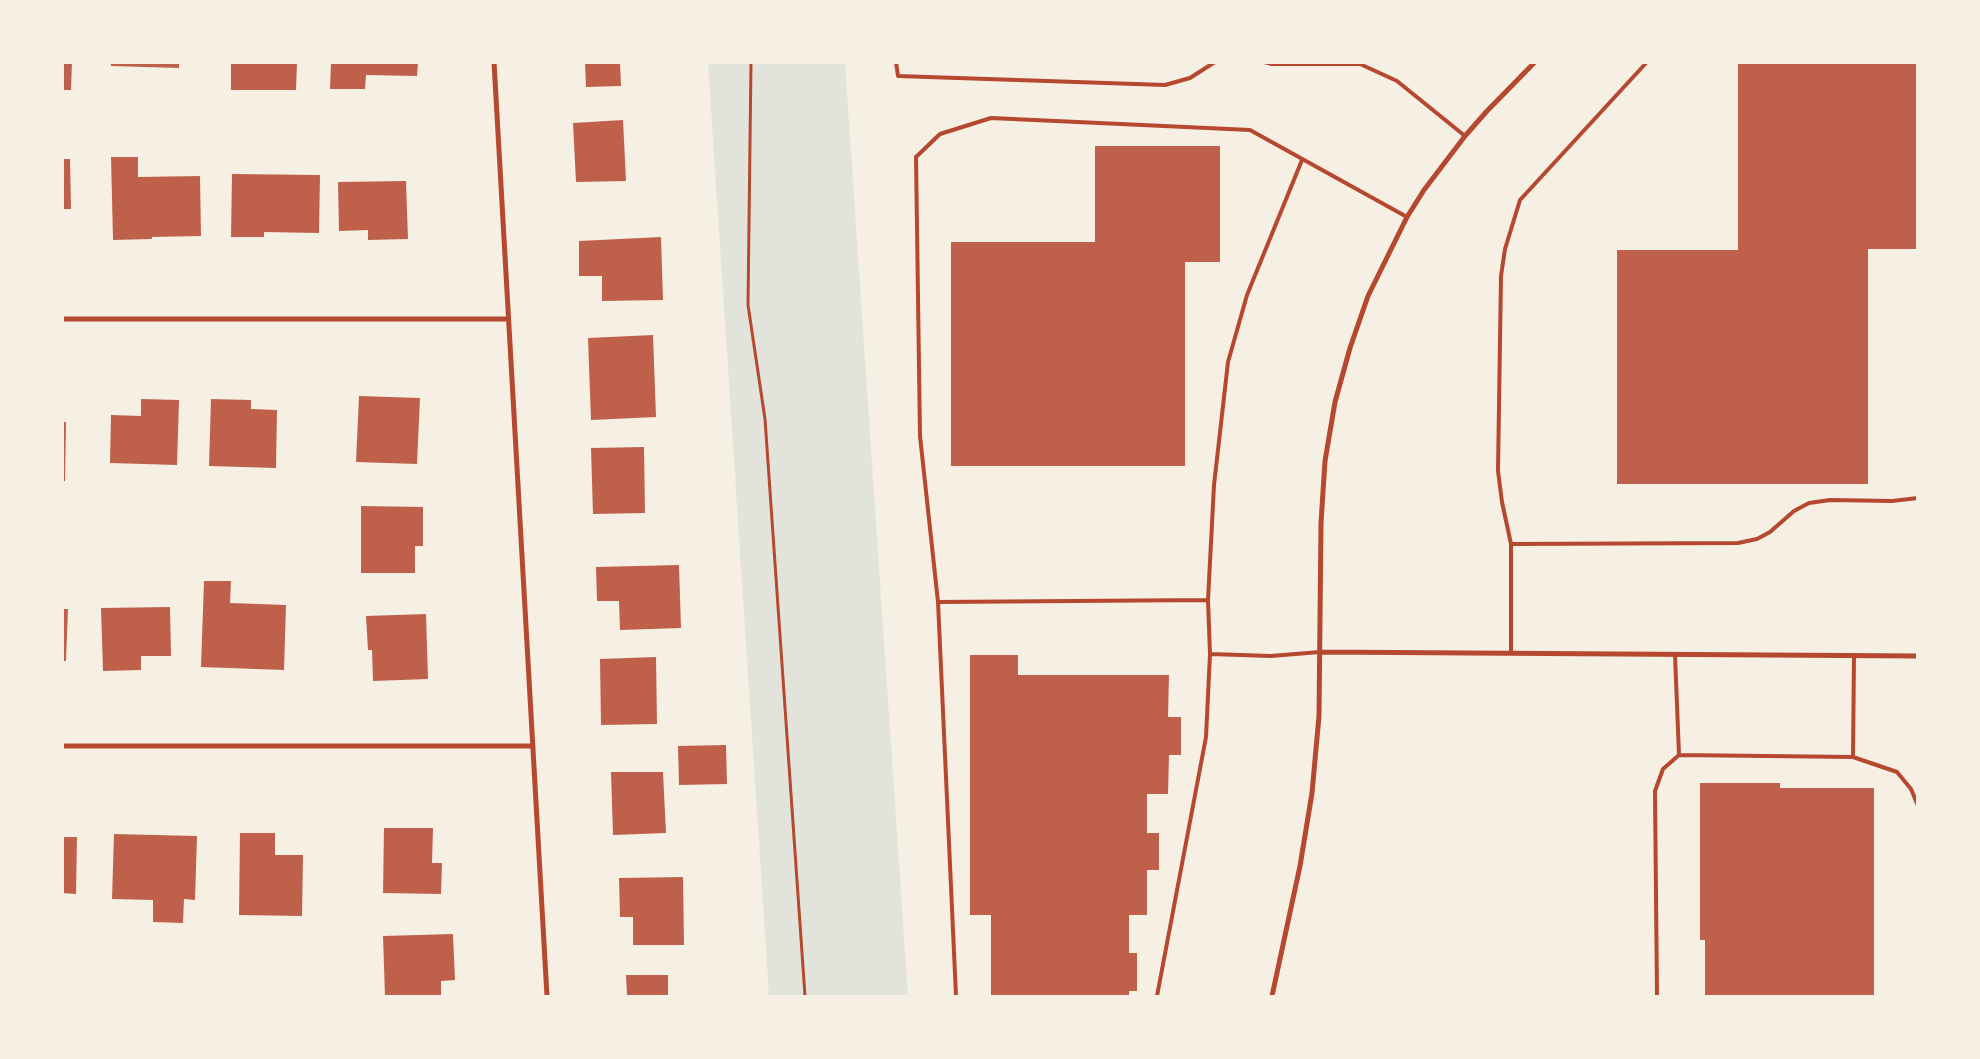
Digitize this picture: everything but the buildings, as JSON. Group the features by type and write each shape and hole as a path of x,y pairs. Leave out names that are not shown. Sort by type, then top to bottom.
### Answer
{"street":[{"path":"494,62 547,996"},
{"path":"1272,996 1300,866 1312,793 1319,716 1321,523 1325,461 1335,402 1350,348 1368,296 1408,217 1424,190 1465,136 1536,62"},
{"path":"62,319 508,319"},
{"path":"1320,652 1918,656"},
{"path":"62,746 533,746"}],"lane":[{"path":"896,62 898,76 1165,85 1190,78 1215,62"},
{"path":"1264,62 1272,64 1360,64 1397,81 1465,136"},
{"path":"1511,652 1511,544 1498,471 1501,276 1505,249 1520,200 1646,62"},
{"path":"956,996 938,602 920,436 916,157 940,134 991,118 1250,130 1408,217"},
{"path":"1157,996 1206,737 1210,654 1208,600 1214,485 1228,362 1247,295 1302,160"},
{"path":"1511,544 1738,543 1764,536 1794,511 1809,503 1830,500 1892,501 1918,498"},
{"path":"938,602 1208,600"},
{"path":"1210,654 1271,656 1320,652"},
{"path":"1675,655 1679,755"},
{"path":"1853,757 1854,655"},
{"path":"1657,996 1654,791 1663,769 1679,755 1853,757 1897,772 1911,789 1918,806"}],"path":[{"path":"751,62 748,305 766,419 805,996"}],"shaded area":[{"path":"708,63 845,63 908,996 769,996"}]}
